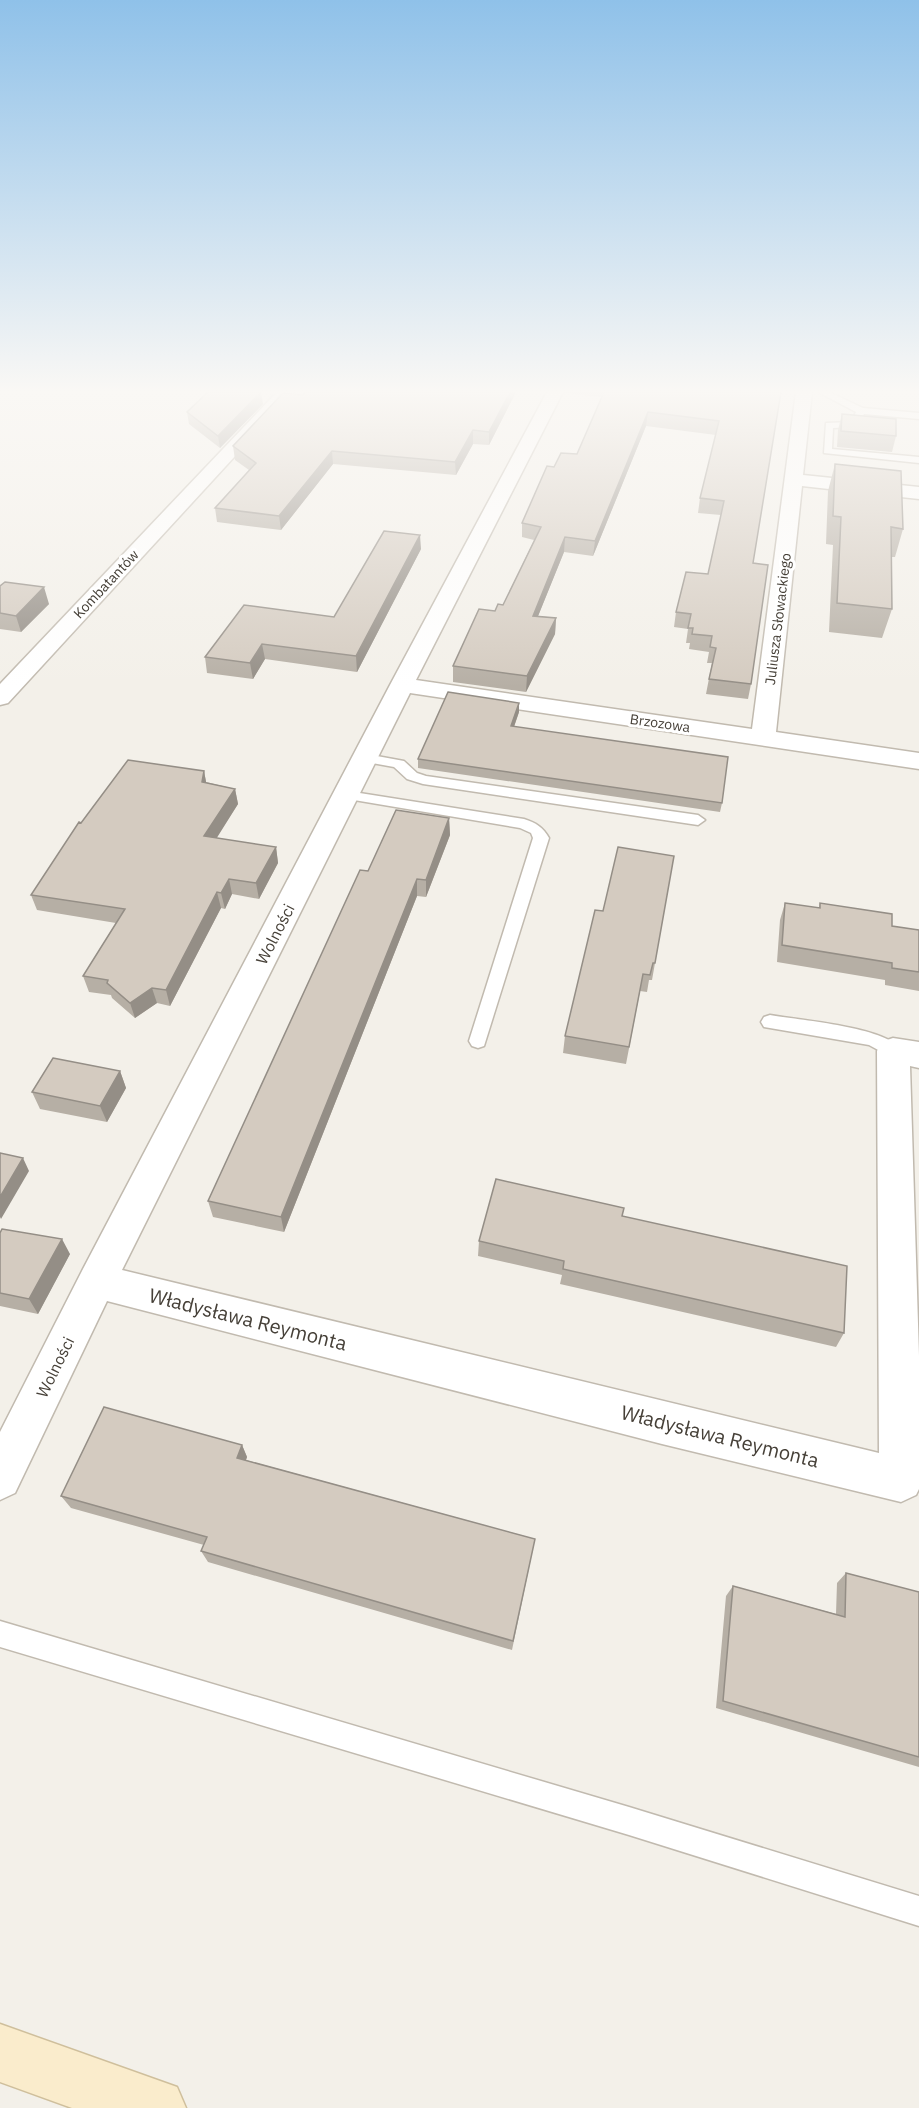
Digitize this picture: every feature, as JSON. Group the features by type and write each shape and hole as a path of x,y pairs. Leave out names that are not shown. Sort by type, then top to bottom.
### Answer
{"street":[{"name":"Kombatantów","path":"0,698 194,490"},
{"name":"Wolności","path":"0,1478 97,1281 504,490"},
{"name":"Juliusza Słowackiego","path":"764,739 793,490"},
{"path":"894,490 919,493"},
{"name":"Brzozowa","path":"402,685 919,761"},
{"name":"Władysława Reymonta","path":"97,1281 651,1420 901,1479 906,1053"},
{"path":"0,2054 156,2108"}],"lane":[{"path":"366,758 399,764 412,776 423,780 698,820"},
{"path":"348,795 524,824 537,830 540,838 478,1041"},
{"path":"770,1022 873,1039 906,1053"},
{"path":"0,1634 629,1821 919,1911"}],"building":[{"path":"231,490 300,490 279,516 215,508"},
{"path":"536,490 616,490 595,541 565,537 533,616 556,618 527,676 453,666 479,609 495,611 498,604 503,605 541,527 522,523"},
{"path":"702,490 765,490 753,563 768,565 751,684 709,679 716,648 710,647 712,636 692,634 693,628 688,628 691,614 676,612 686,572 708,574 724,501 700,498"},
{"path":"834,490 902,490 903,529 891,527 892,609 837,603 841,517 833,516"},
{"path":"384,531 420,535 356,656 262,644 250,663 205,657 244,605 334,617"},
{"path":"5,582 44,587 16,616 0,613 0,586"},
{"path":"448,692 519,703 511,726 728,757 722,803 418,759"},
{"path":"128,760 204,771 202,782 235,789 204,836 276,847 256,883 229,879 221,893 217,892 166,990 152,988 130,1003 107,983 108,980 83,976 125,909 31,895 79,822 81,823"},
{"path":"396,810 449,818 426,880 417,879 281,1217 208,1201 360,870 368,871"},
{"path":"618,847 674,856 655,963 653,963 650,975 643,974 629,1047 565,1036 595,910 603,911"},
{"path":"785,903 820,908 820,903 892,914 892,926 919,930 919,972 892,968 892,963 782,945"},
{"path":"53,1058 120,1071 100,1106 32,1092"},
{"path":"0,1153 23,1158 0,1197"},
{"path":"496,1179 624,1208 622,1216 847,1266 844,1333 563,1269 564,1261 479,1241"},
{"path":"2,1229 62,1239 29,1299 0,1293 0,1233"},
{"path":"104,1407 242,1445 237,1458 535,1539 513,1641 201,1551 207,1537 61,1496"},
{"path":"846,1573 919,1592 919,1757 723,1701 733,1586 845,1617"}]}
